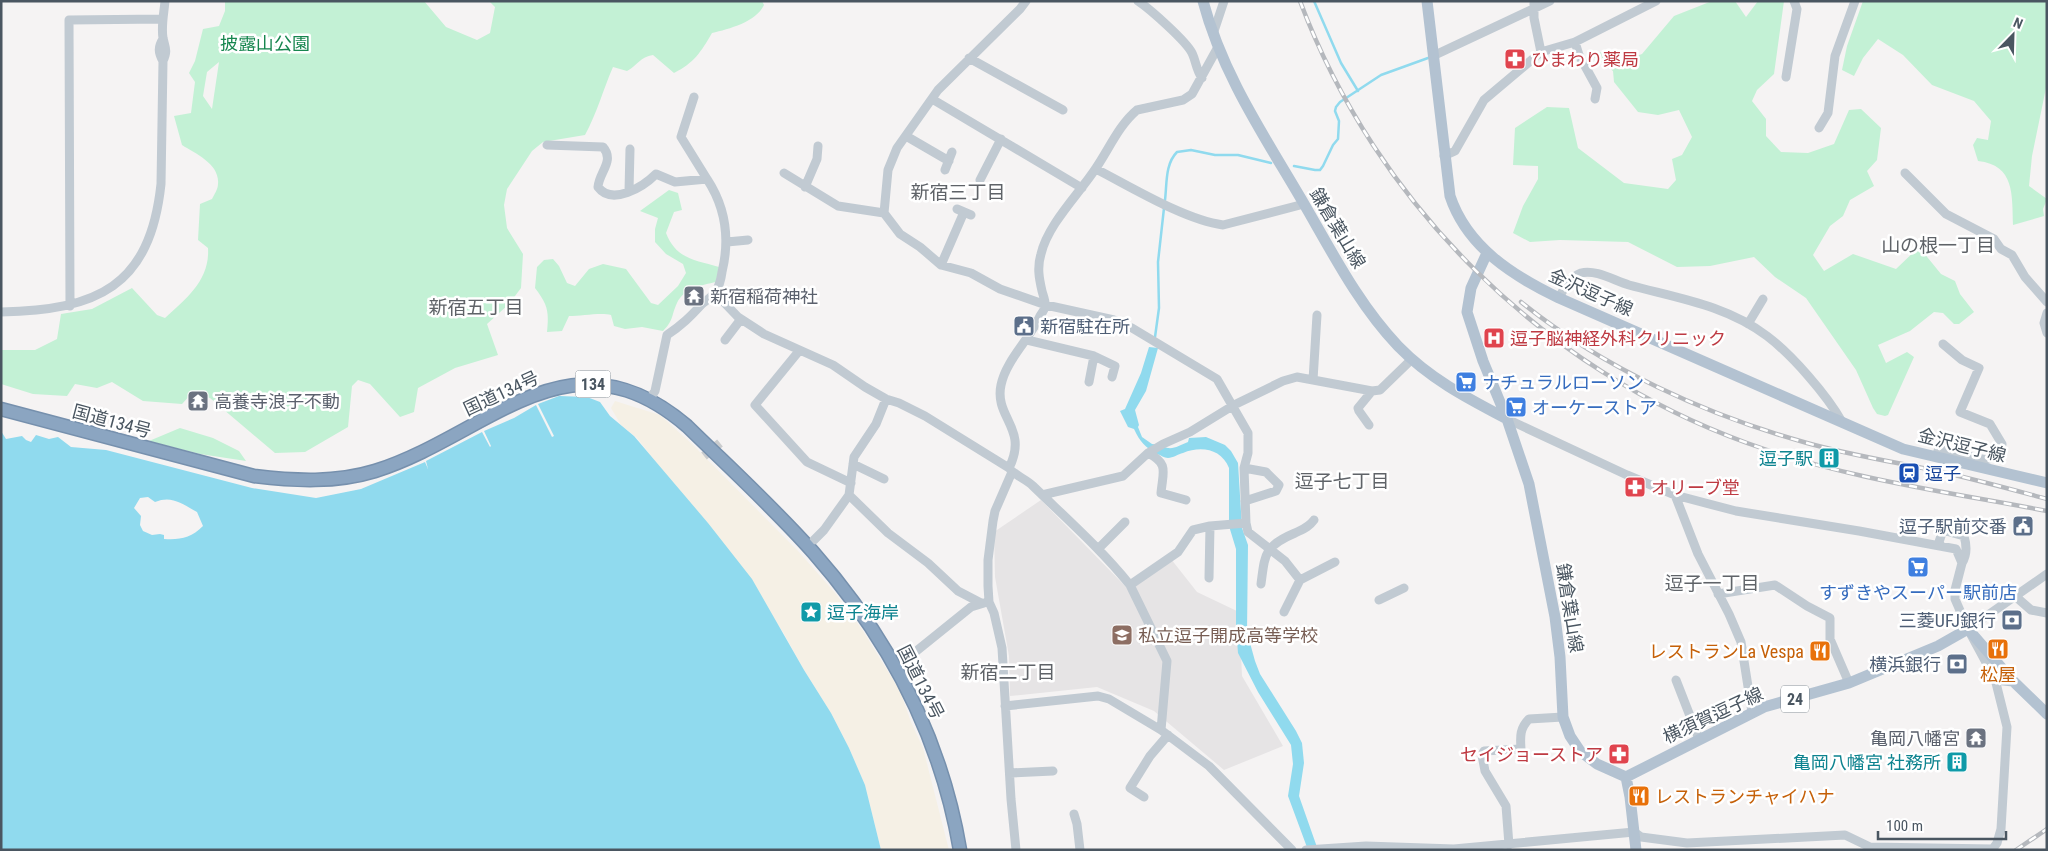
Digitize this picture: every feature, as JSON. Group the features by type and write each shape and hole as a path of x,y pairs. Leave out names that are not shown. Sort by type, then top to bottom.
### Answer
{"highway":[{"name":"国道134号","path":"1,409 254,476 282,480 318,481 359,474 396,463 524,399 560,386 589,384 619,388 646,397 688,426 790,528 837,582 875,633 898,670 924,723 947,786 960,850"}],"main road":[{"name":"鎌倉葉山線","path":"1203,1 1213,35 1247,108 1360,299 1398,345 1444,385 1508,419"},
{"name":"金沢逗子線","path":"1427,1 1435,55 1444,156 1450,196 1459,218 1487,254 1520,278 1559,298 1903,449 2047,483"},
{"name":"鎌倉葉山線","path":"1487,254 1471,288 1467,312 1484,361 1508,419 1529,484 1555,617 1560,656 1563,717 1570,736 1580,751 1597,764 1626,777"},
{"path":"1968,629 2014,681 2045,710"},
{"name":"横須賀逗子線","path":"1626,777 1752,712 1849,683 1938,646 1968,629"},
{"path":"1994,679 2014,681"},
{"path":"1626,777 1636,850"}],"street":[{"path":"1,312 70,306 97,296 133,269 149,237 159,203 163,61 159,53 159,46 163,38 165,1"},
{"path":"1026,1 938,90 906,136 893,156 888,170 884,213 900,234 920,247 941,265 971,273 1000,289 1046,305 1114,320 1132,328 1217,379 1234,405 1248,433 1248,453 1244,468 1244,523 1248,532 1285,561 1300,580"},
{"path":"1138,1 1151,10 1191,51 1198,73 1202,78"},
{"path":"1213,35 1224,1"},
{"path":"1435,55 1534,5 1550,1"},
{"path":"1444,156 1455,150 1484,100 1541,52 1575,42 1656,1"},
{"path":"1786,77 1797,9 1794,1"},
{"path":"1819,128 1828,113 1835,56 1855,1"},
{"path":"1534,5 1534,18 1541,52"},
{"path":"70,306 69,20 163,19"},
{"path":"1575,42 1597,88 1595,99"},
{"path":"985,602 990,533 995,511 1015,456 1017,445 1000,395 1001,385 1006,371 1027,340 1046,305 1038,268 1041,251 1051,231 1096,170 1124,123 1138,110 1184,100 1192,94 1218,47"},
{"path":"970,58 1063,110"},
{"path":"653,394 667,335 686,322 715,292 719,285 726,256 727,242 723,213 718,197 681,137 694,97"},
{"path":"932,99 1082,188"},
{"path":"906,136 951,156 945,170"},
{"path":"980,180 1000,139"},
{"path":"547,145 603,147 608,153 609,161 599,179 598,187 602,193 609,195 640,188 656,174 674,182 707,179"},
{"path":"805,187 817,159 818,146"},
{"path":"629,191 630,150"},
{"path":"1096,170 1192,217 1212,224 1223,225 1304,204"},
{"path":"1905,172 1946,214 1994,239 2001,249 2012,255 2025,277 2047,302"},
{"path":"784,173 838,206 884,213"},
{"path":"941,265 964,212"},
{"path":"727,242 748,240"},
{"path":"1559,298 1568,282 1575,276 1583,272 1594,273 1626,284 1706,304 1739,318 1775,343 1804,372 1836,410 1842,422"},
{"path":"715,292 741,319 764,334 833,365 886,399 899,403 925,416 1026,479 1098,549 1130,585 1167,661 1164,733 1130,788 1144,797"},
{"path":"1748,324 1763,299"},
{"path":"2047,314 2044,323 2047,333"},
{"path":"1313,380 1317,315"},
{"path":"724,340 741,319"},
{"path":"1027,340 1094,356 1115,366 1112,377"},
{"path":"1936,457 1941,450 1986,460 1995,457 2002,444 1990,424 1960,412 1979,368 1962,360 1943,344"},
{"path":"799,351 755,405 807,462 851,483"},
{"path":"1089,382 1094,356"},
{"path":"1042,495 1123,476 1149,452 1162,444 1190,432 1234,405 1283,381 1297,377 1372,391 1380,390 1412,359"},
{"path":"1369,425 1358,408 1372,391"},
{"path":"814,540 824,530 849,495 854,457 876,424 886,399"},
{"path":"1508,419 1627,475 1675,495 1736,511 1956,549 1965,544"},
{"path":"1149,452 1159,459 1163,465 1161,493 1186,500"},
{"path":"853,464 884,478"},
{"path":"1244,468 1266,472 1279,485 1276,491 1245,501"},
{"path":"849,495 888,533 928,563 958,591 985,602 994,613 1002,648 1016,850"},
{"path":"1675,495 1698,554 1741,642 1752,712"},
{"path":"1261,584 1265,554 1269,549 1288,536 1309,526 1314,520"},
{"path":"1098,549 1125,522"},
{"path":"1130,585 1178,552 1193,530 1210,526 1244,523"},
{"path":"1209,578 1210,526"},
{"path":"1306,850 1320,848 1454,849 1634,832 1641,837 1687,843 1845,835 1870,847 1992,849 1997,843 2001,829 2008,738 2007,727 1994,679 1955,599 1954,590 1967,548 1964,536 1946,531 1940,537 1941,546"},
{"path":"1956,549 1962,564"},
{"path":"1284,612 1300,580 1335,562"},
{"path":"1968,629 2047,574"},
{"path":"1718,594 1775,585 1807,606 1830,618 1830,639 1849,683"},
{"path":"1378,600 1404,588"},
{"path":"2015,596 2032,610 2047,613"},
{"path":"904,661 971,607 985,602"},
{"path":"1676,680 1699,739"},
{"path":"1005,706 1098,696 1109,699 1164,733 1209,766 1292,850"},
{"path":"1510,845 1506,806 1485,771 1482,755 1484,751 1521,749 1520,735 1523,725 1529,719 1563,717"},
{"path":"1010,773 1053,771"},
{"path":"1074,814 1080,850"}],"shaded area":[{"name":"私立逗子開成高等学校","path":"1041,500 1128,589 1171,559 1197,592 1239,612 1242,676 1283,746 1224,770 1154,711 1097,687 1010,696 1009,656 995,577 994,532"}],"green space":[{"name":"披露山公園","path":"225,1 424,1 446,27 477,40 490,33 495,7 489,1 762,1 764,5 749,20 734,27 712,33 696,56 687,65 674,73 653,55 642,59 627,71 613,67 585,135 543,142 532,151 507,189 504,205 507,228 523,254 521,288 509,304 487,324 498,355 455,368 418,388 414,412 400,417 370,384 358,380 352,386 348,427 305,452 275,453 210,398 192,393 182,404 143,401 112,382 97,388 75,384 67,396 33,394 1,384 1,350 35,350 57,339 61,314 92,309 132,288 157,315 165,318 196,288 208,259 208,248 198,240 200,204 212,199 217,188 218,177 206,160 182,145 174,116 191,113 195,82 189,73 195,61 203,29 219,26 225,11","holes":["219,62 212,109 203,96 207,72"]},
{"path":"1712,1 1735,1 1746,17 1758,1 1784,1 1774,74 1757,90 1752,101 1766,119 1766,136 1781,152 1808,153 1834,144 1849,110 1861,109 1881,128 1877,160 1867,171 1874,186 1850,200 1843,216 1830,226 1813,255 1824,271 1853,254 1896,269 1919,247 1941,274 1955,281 1960,294 1974,312 1959,324 1954,324 1943,313 1934,312 1910,331 1878,345 1886,363 1907,352 1914,357 1888,415 1877,414 1856,370 1806,298 1775,277 1754,257 1710,266 1677,267 1628,242 1560,240 1530,242 1513,233 1523,206 1538,179 1538,166 1513,165 1515,128 1547,107 1569,108 1578,148 1624,183 1668,189 1676,180 1672,159 1682,155 1692,137 1679,110 1658,115 1638,112 1614,82 1613,71 1594,57 1597,51 1623,61 1642,54 1674,16"},
{"path":"1863,1 2047,1 2047,83 2032,156 2029,186 2047,199 2043,209 2044,216 2013,225 2011,193 2005,175 1999,168 1978,161 1973,145 1977,138 1988,140 1991,121 1974,101 1932,85 1903,55 1878,39 1863,58 1854,76 1842,70 1847,46"},
{"path":"669,190 678,193 682,210 674,212 666,233 670,242 687,257 719,267 716,282 694,288 684,294 677,303 669,324 663,331 642,327 625,329 614,326 611,315 602,314 569,316 562,331 547,332 547,308 535,288 537,267 544,260 553,259 559,266 567,283 575,286 589,269 603,264 626,269 651,303 658,305 678,286 686,273 683,264 666,254 655,242 655,229 658,218 640,211"},
{"path":"180,428 213,438 239,451 246,461 200,454 149,441"}],"sand":[{"name":"逗子海岸","path":"615,401 660,415 692,444 799,552 836,594 863,631 900,691 923,748 949,850 881,850 865,785 831,713 783,632 708,523 673,484 637,438 621,425 611,408"}],"water":[{"path":"1149,347 1158,348 1146,391 1135,410 1142,437 1152,444 1170,448 1188,442 1189,438 1206,437 1225,445 1238,463 1242,528 1248,545 1247,632 1260,674 1302,743 1304,763 1299,796 1318,850 1308,850 1288,796 1293,764 1291,745 1258,692 1238,653 1236,549 1229,526 1229,468 1221,456 1209,450 1190,451 1168,458 1157,454 1143,444 1134,429 1128,427 1120,411 1125,409 1141,373"},
{"path":"559,396 587,397 600,402 610,416 634,436 708,523 752,579 831,713 849,748 865,785 881,850 1,850 1,431 6,439 22,436 31,442 36,435 49,439 58,437 71,447 106,450 252,488 316,498 361,489 425,462 428,469 426,461 482,432 490,447 484,431 514,418 536,405 552,437 554,436 538,404","holes":["148,497 155,502 167,499 182,503 197,512 203,526 190,536 175,539 164,539 164,535 152,535 143,531 140,525 141,516 134,508 140,498"]}],"waterway":[{"path":"1314,1 1341,63 1358,91"},
{"path":"1294,166 1315,170 1320,170 1323,166 1338,139 1339,121 1335,111 1340,102 1381,75 1428,58"},
{"path":"1165,200 1168,168 1177,152 1191,150 1215,155 1238,155 1271,163"},
{"path":"1155,337 1159,308 1158,262 1164,208"}],"tunnel":[{"path":"704,456 720,443"}],"railway":[{"path":"1300,1 1333,75 1373,145 1421,211 1476,271 1536,325 1602,372 1673,411 1747,443 1783,455 1858,475 2047,511"},
{"path":"1521,302 1586,348 1621,368 1657,387 1731,418 1807,443 1951,474 2047,499"},
{"path":"2016,850 2047,829"}],"place":[{"name":"ひまわり薬局","path":"1515,59"},
{"name":"新宿稲荷神社","path":"694,296"},
{"name":"新宿駐在所","path":"1024,326"},
{"name":"逗子脳神経外科クリニック","path":"1494,338"},
{"name":"ナチュラルローソン","path":"1466,382"},
{"name":"高養寺浪子不動","path":"198,401"},
{"name":"オーケーストア","path":"1516,407"},
{"name":"逗子駅","path":"1829,458"},
{"name":"逗子","path":"1909,473"},
{"name":"オリーブ堂","path":"1635,487"},
{"name":"逗子駅前交番","path":"2023,526"},
{"name":"すずきやスーパー駅前店","path":"1918,567"},
{"name":"逗子海岸","path":"811,612"},
{"name":"三菱UFJ銀行","path":"2012,620"},
{"name":"私立逗子開成高等学校","path":"1122,635"},
{"name":"松屋","path":"1998,649"},
{"name":"レストランLa Vespa","path":"1820,651"},
{"name":"横浜銀行","path":"1957,664"},
{"name":"亀岡八幡宮","path":"1976,738"},
{"name":"セイジョーストア","path":"1619,754"},
{"name":"亀岡八幡宮 社務所","path":"1957,762"},
{"name":"レストランチャイハナ","path":"1639,796"}],"district":[{"name":"新宿三丁目","path":"958,192"},
{"name":"山の根一丁目","path":"1938,245"},
{"name":"新宿五丁目","path":"476,307"},
{"name":"逗子七丁目","path":"1342,481"},
{"name":"逗子一丁目","path":"1712,583"},
{"name":"新宿二丁目","path":"1008,672"}]}
